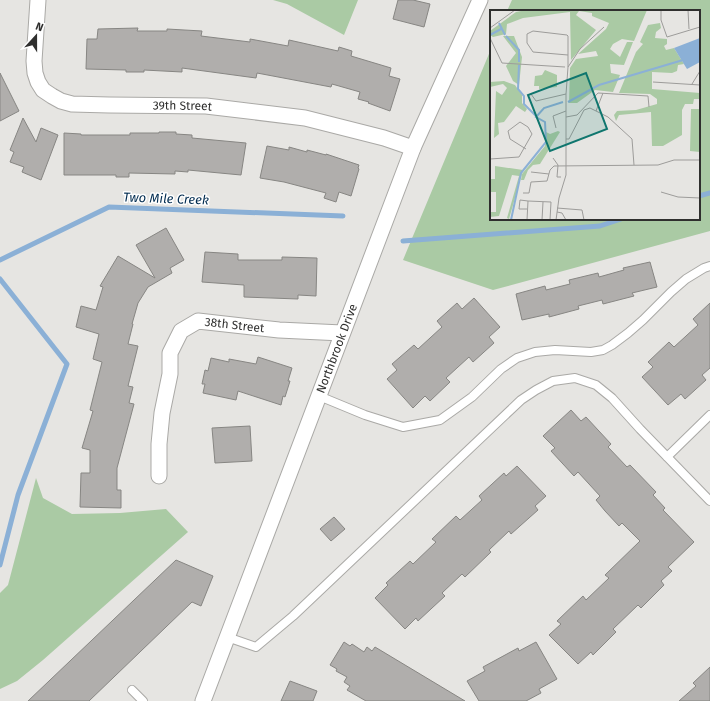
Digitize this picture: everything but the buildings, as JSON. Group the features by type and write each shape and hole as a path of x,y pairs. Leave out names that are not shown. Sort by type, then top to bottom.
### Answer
{"street":[{"name":"39th Street","path":"38,0 34,61 35,73 43,90 61,101 72,104 206,106 305,118 384,138 413,148"},
{"name":"Northbrook Drive","path":"203,701 413,148 480,0"},
{"name":"38th Street","path":"159,476 159,444 162,413 170,374 170,353 181,331 198,321 279,330 342,333"}],"lane":[{"path":"319,396 365,415 403,427 440,420 472,397 501,370 517,358 535,352 555,350 591,352 603,350 612,345 643,320 686,279 710,266"},
{"path":"227,637 256,647 293,616 521,400 553,381 575,378 596,385 612,398 710,502"},
{"path":"667,457 710,414"},
{"path":"132,690 143,701"}],"green space":[{"path":"273,0 358,0 344,35 287,4"},
{"path":"512,0 710,0 710,231 493,290 403,260 490,51 490,220 700,220 700,10 507,10"},
{"path":"36,478 43,498 72,514 120,513 166,509 188,532 43,660 17,681 0,689 0,593 8,585"}],"waterway":[{"path":"700,196 710,193"},
{"name":"Two Mile Creek","path":"0,260 109,207 343,216"},
{"path":"403,241 600,226 618,220"},
{"name":"Two Mile Creek","path":"0,279 67,364 18,495 0,565"}]}
